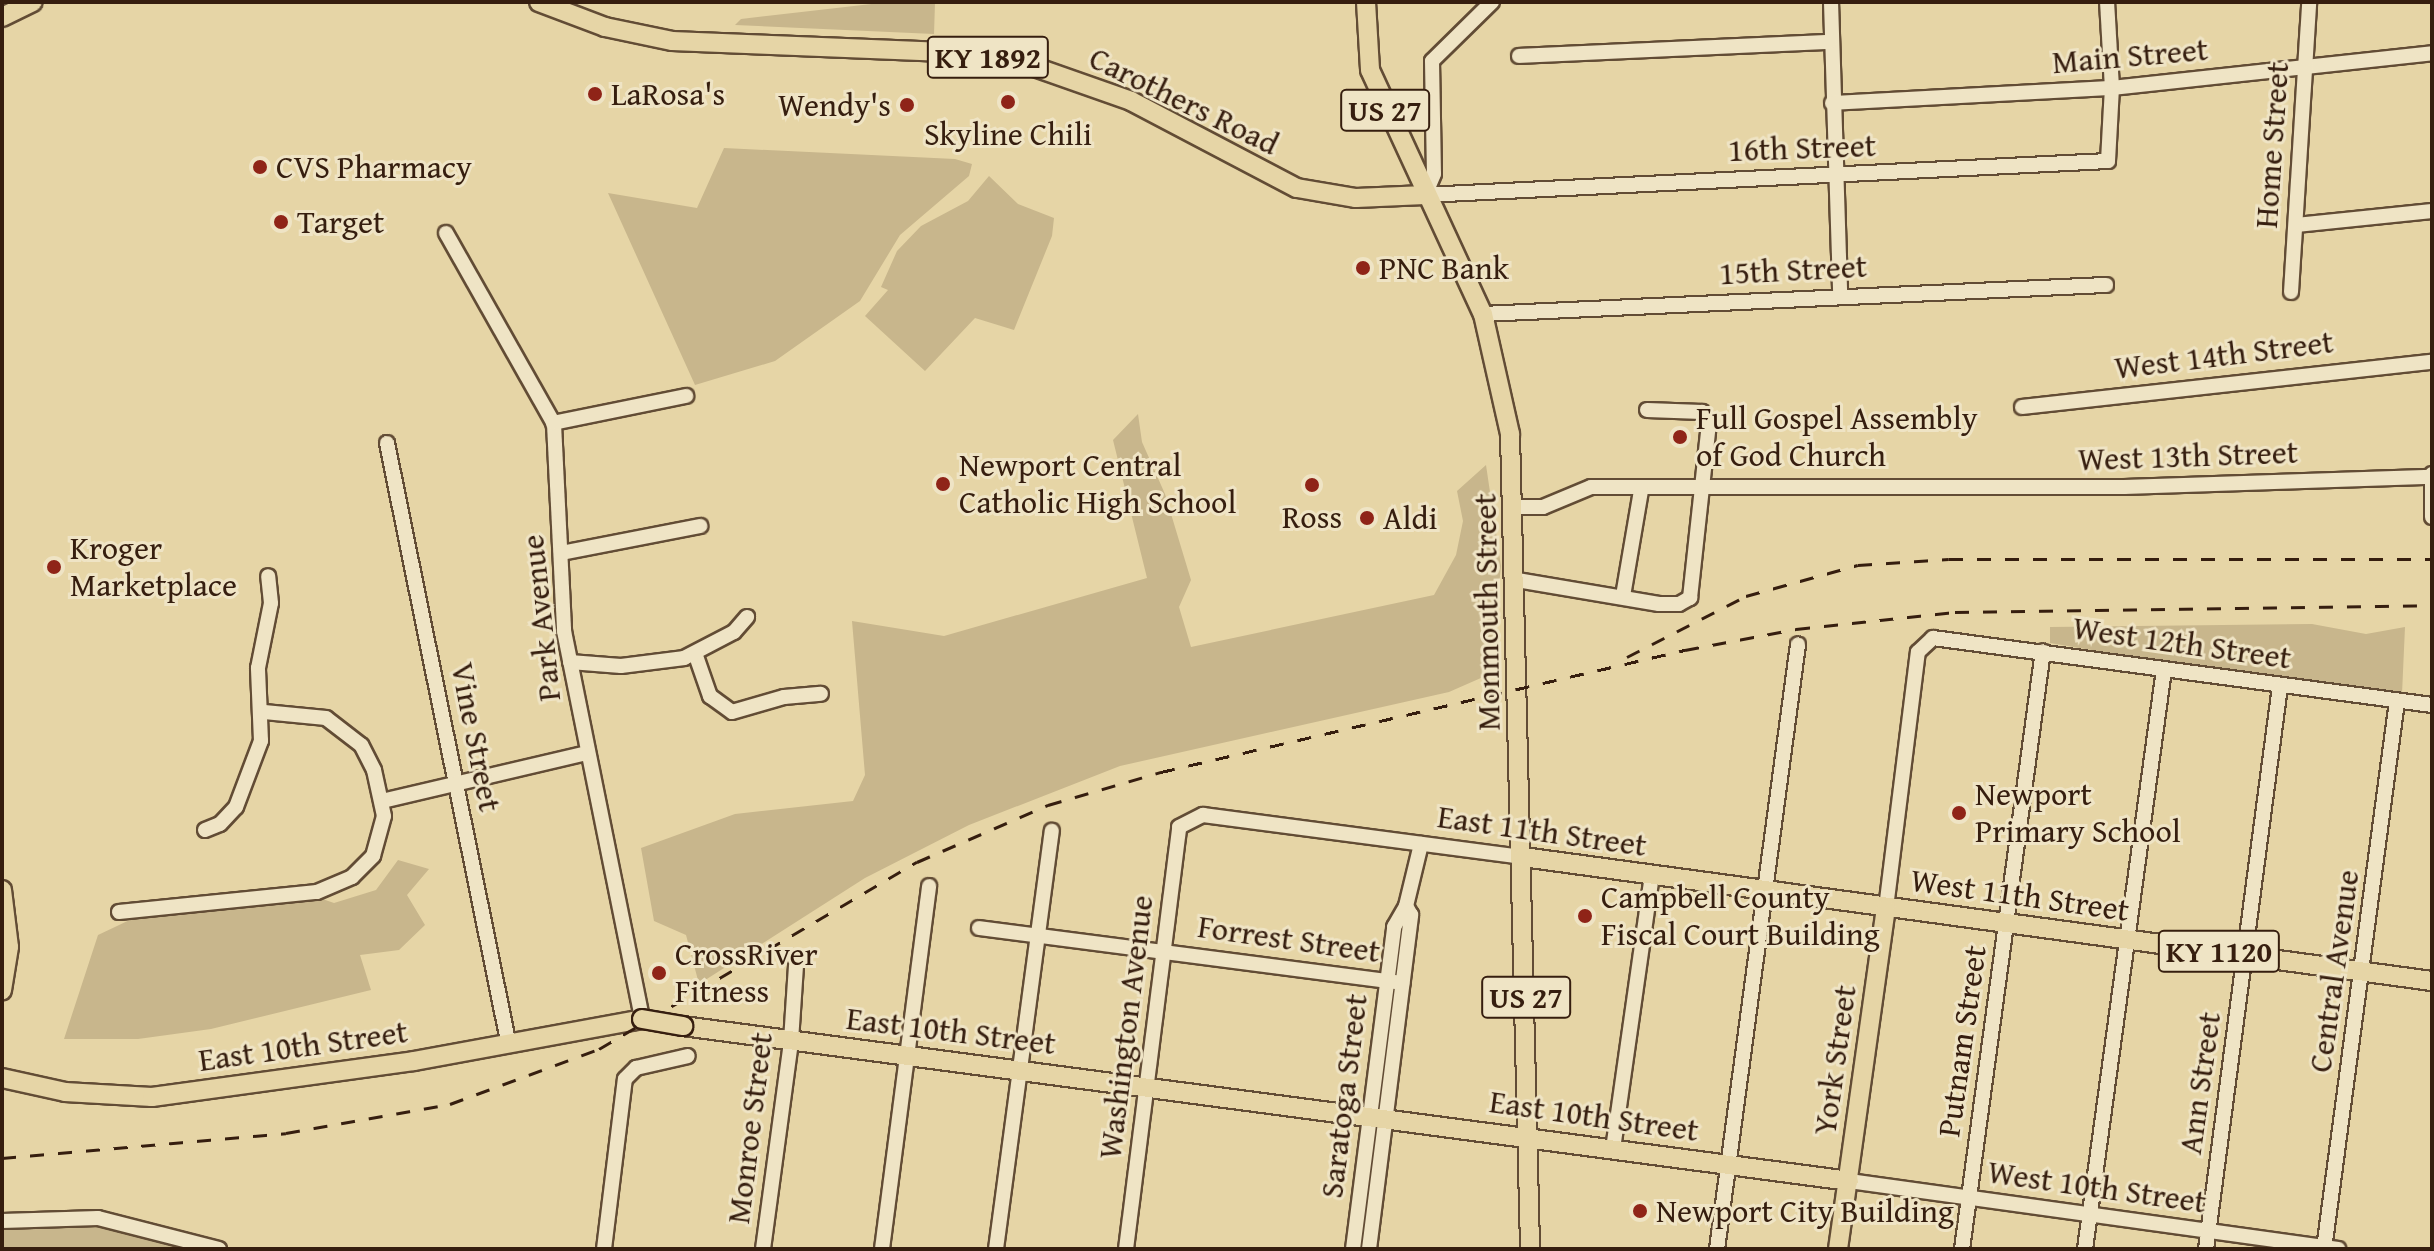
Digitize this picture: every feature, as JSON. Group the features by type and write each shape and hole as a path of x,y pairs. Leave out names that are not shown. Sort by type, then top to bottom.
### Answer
{"main road":[{"path":"2,17 33,2"},
{"name":"Carothers Road","path":"539,2 605,27 672,41 970,53 1026,64 1131,101 1297,188 1356,198 1425,195"},
{"name":"Monmouth Street","path":"1366,2 1370,70 1425,195 1483,314 1505,399 1515,507 1530,1249"},
{"name":"East 11th Street","path":"1523,857 1886,908"},
{"path":"2,890 9,947 2,990"},
{"name":"West 11th Street","path":"1886,908 2432,981"},
{"name":"York Street","path":"1838,1249 1886,908"},
{"name":"East 10th Street","path":"2,1078 65,1092 152,1097 414,1061 508,1041 642,1019 1849,1181"}],"street":[{"path":"1425,195 1434,174 1432,61 1492,2"},
{"path":"1831,2 1840,295"},
{"path":"2107,2 2112,88"},
{"name":"Home Street","path":"2291,292 2309,2"},
{"path":"1519,56 1830,42"},
{"name":"Main Street","path":"1832,103 2112,88 2432,53"},
{"name":"16th Street","path":"1425,195 2108,161 2112,88"},
{"path":"2296,225 2432,211"},
{"name":"Park Avenue","path":"446,233 553,423 570,662 642,1019"},
{"name":"15th Street","path":"1483,314 2106,285"},
{"name":"West 14th Street","path":"2022,407 2432,362"},
{"path":"553,423 686,396"},
{"path":"1517,580 1659,604 1686,602 1692,594 1711,433 1702,412 1647,410"},
{"name":"Vine Street","path":"387,443 508,1041"},
{"path":"2432,476 2429,496 2432,517"},
{"name":"West 13th Street","path":"1515,507 1543,507 1591,487 1641,491 1945,489 2432,476"},
{"path":"1623,596 1641,491"},
{"path":"561,553 700,526"},
{"path":"205,830 220,824 236,807 255,764 264,712 258,668 271,603 268,576"},
{"path":"570,662 655,664 695,653 734,632 747,617"},
{"name":"West 12th Street","path":"1925,643 1933,638 2043,651 2432,705"},
{"name":"York Street","path":"1886,908 1918,652 1925,643"},
{"path":"1717,1249 1798,644"},
{"name":"Putnam Street","path":"1962,1249 2043,651"},
{"path":"695,653 710,696 732,712 784,697 821,694"},
{"path":"2085,1249 2164,669"},
{"name":"Ann Street","path":"2206,1249 2280,686"},
{"name":"Central Avenue","path":"2329,1248 2397,701"},
{"path":"119,912 317,892 335,886 364,866 379,844 382,801 374,770 346,729 307,713 264,712"},
{"path":"382,801 586,753"},
{"name":"East 11th Street","path":"1189,818 1203,815 1523,857"},
{"name":"Washington Avenue","path":"1126,1249 1179,827 1189,818"},
{"path":"996,1249 1052,831"},
{"name":"Saratoga Street","path":"1369,1249 1386,980 1397,913 1406,906 1421,844"},
{"path":"1613,1149 1652,876"},
{"path":"882,1249 929,886"},
{"name":"Saratoga Street","path":"1353,1249 1402,983 1411,915 1406,906"},
{"name":"Forrest Street","path":"979,928 1038,933 1402,983"},
{"name":"Monroe Street","path":"763,1249 791,1041 796,965"},
{"path":"604,1249 625,1079 636,1068 688,1056"},
{"name":"West 10th Street","path":"1849,1181 2329,1248"},
{"path":"2,1221 98,1218 219,1249"}],"shaded area":[{"path":"889,2 935,2 934,34 735,25 741,19"},
{"path":"724,148 955,159 972,164 969,176 900,235 860,301 775,361 695,385 608,193 697,208"},
{"path":"989,176 1018,204 1054,218 1052,236 1014,330 975,318 925,371 865,316 888,290 881,287 897,251 921,226 968,201"},
{"path":"1138,414 1142,442 1165,494 1191,580 1179,607 1191,647 1434,595 1456,555 1463,521 1457,491 1486,465 1501,566 1490,674 1449,692 1120,766 969,825 865,878 699,984 686,935 654,921 641,848 735,814 853,801 865,775 852,621 944,636 1147,578 1113,440"},
{"path":"2312,624 2366,634 2405,627 2402,694 2386,697 2304,681 2298,685 2050,643 2050,627"},
{"path":"398,860 429,869 407,895 425,925 399,950 360,955 371,990 211,1029 138,1039 64,1039 98,935 136,917 182,915 308,894 334,903 376,890"},
{"path":"70,1216 209,1249 2,1249 2,1221"}],"railway":[{"path":"1627,657 1746,596 1858,565 1949,559 2432,559"},
{"path":"2,1158 286,1133 450,1104 599,1049 917,862 1048,805 1161,772 1685,650 1796,629 1955,612 2432,605"}],"place":[{"name":"LaRosa's","path":"595,94"},
{"name":"Skyline Chili","path":"1008,102"},
{"name":"Wendy's","path":"907,105"},
{"name":"CVS Pharmacy","path":"260,167"},
{"name":"Target","path":"281,222"},
{"name":"PNC Bank","path":"1363,268"},
{"name":"Full Gospel Assembly of God Church","path":"1680,437"},
{"name":"Newport Central Catholic High School","path":"943,484"},
{"name":"Ross","path":"1312,485"},
{"name":"Aldi","path":"1367,518"},
{"name":"Kroger Marketplace","path":"54,567"},
{"name":"Newport Primary School","path":"1959,813"},
{"name":"Campbell County Fiscal Court Building","path":"1585,916"},
{"name":"CrossRiver Fitness","path":"659,973"},
{"name":"Newport City Building","path":"1640,1211"}]}
